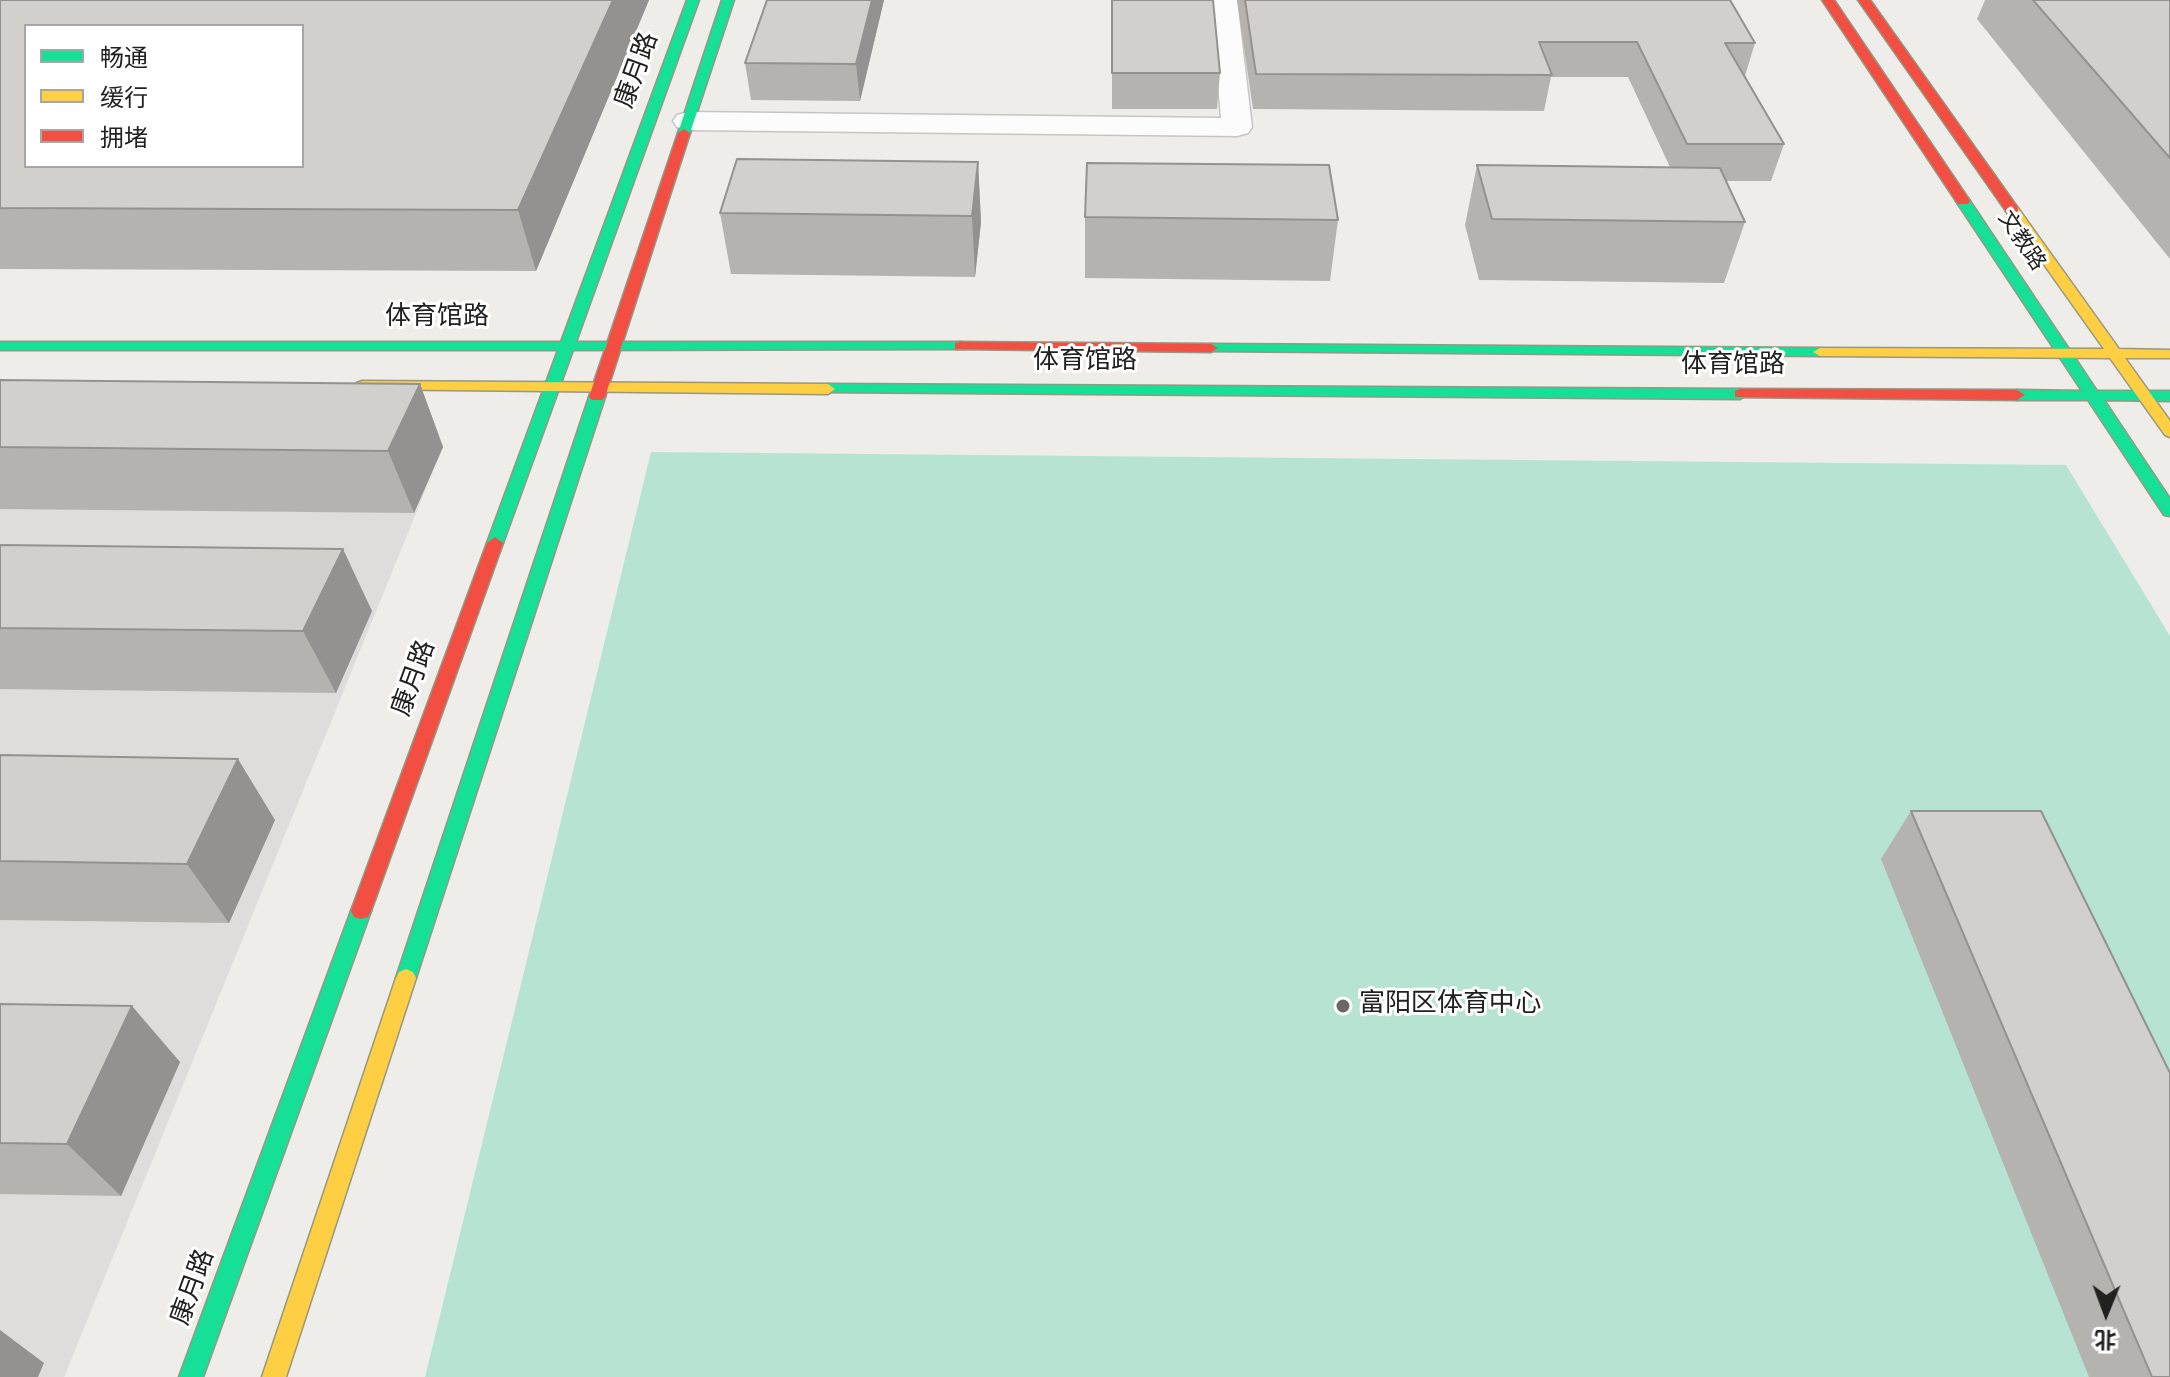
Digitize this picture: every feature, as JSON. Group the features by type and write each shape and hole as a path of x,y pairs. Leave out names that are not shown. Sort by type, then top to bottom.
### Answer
{"street":[{"name":"康月路","path":"191,1377 550,385 693,0"},
{"path":"274,1377 728,0"},
{"path":"688,121 1237,127 1224,0"},
{"name":"文教路","path":"1828,0 2170,511"},
{"name":"文教路","path":"1864,0 2170,432"},
{"name":"体育馆路","path":"0,346 614,344 2170,354"},
{"name":"体育馆路","path":"345,386 601,385 2170,396"}],"shaded area":[{"path":"0,443 443,447 64,1377 0,1377"}],"green space":[{"name":"富阳区体育中心","path":"651,452 2066,465 2170,636 2170,1377 425,1377"}],"building":[{"path":"0,0 613,0 518,210 0,208"},
{"path":"767,0 872,0 856,64 745,63"},
{"path":"1112,0 1213,0 1220,73 1112,73"},
{"path":"1245,0 1730,0 1755,43 1725,43 1784,144 1687,144 1637,42 1539,42 1552,75 1256,74"},
{"path":"2033,0 2170,0 2170,158"},
{"path":"737,159 978,162 972,216 720,213"},
{"path":"1087,163 1329,165 1338,220 1085,217"},
{"path":"1477,165 1720,168 1745,222 1492,219"},
{"path":"0,380 420,384 388,451 0,447"},
{"path":"0,545 343,549 303,631 0,628"},
{"path":"0,755 238,759 187,864 0,861"},
{"path":"1911,811 2041,811 2170,1073 2170,1377 2152,1377"},
{"path":"0,1004 132,1006 67,1144 0,1143"}],"traffic: fast":[{"path":"495,543 693,0"},
{"path":"684,133 728,0"},
{"path":"1963,201 2170,511"},
{"path":"0,346 960,346"},
{"path":"1211,348 1820,352"},
{"path":"828,389 1740,394"},
{"path":"2017,395 2170,396"},
{"path":"406,978 597,397"},
{"path":"191,1377 361,911"}],"traffic: slow":[{"path":"2013,211 2170,432"},
{"path":"1820,352 2170,354"},
{"path":"362,386 828,389"},
{"path":"274,1377 406,978"}],"traffic: jam":[{"path":"1828,0 1963,201"},
{"path":"1864,0 2013,211"},
{"path":"597,397 684,133"},
{"path":"960,346 1211,348"},
{"path":"1740,394 2017,395"},
{"path":"361,911 495,543"}],"place":[{"name":"富阳区体育中心","path":"1343,1006"}]}
